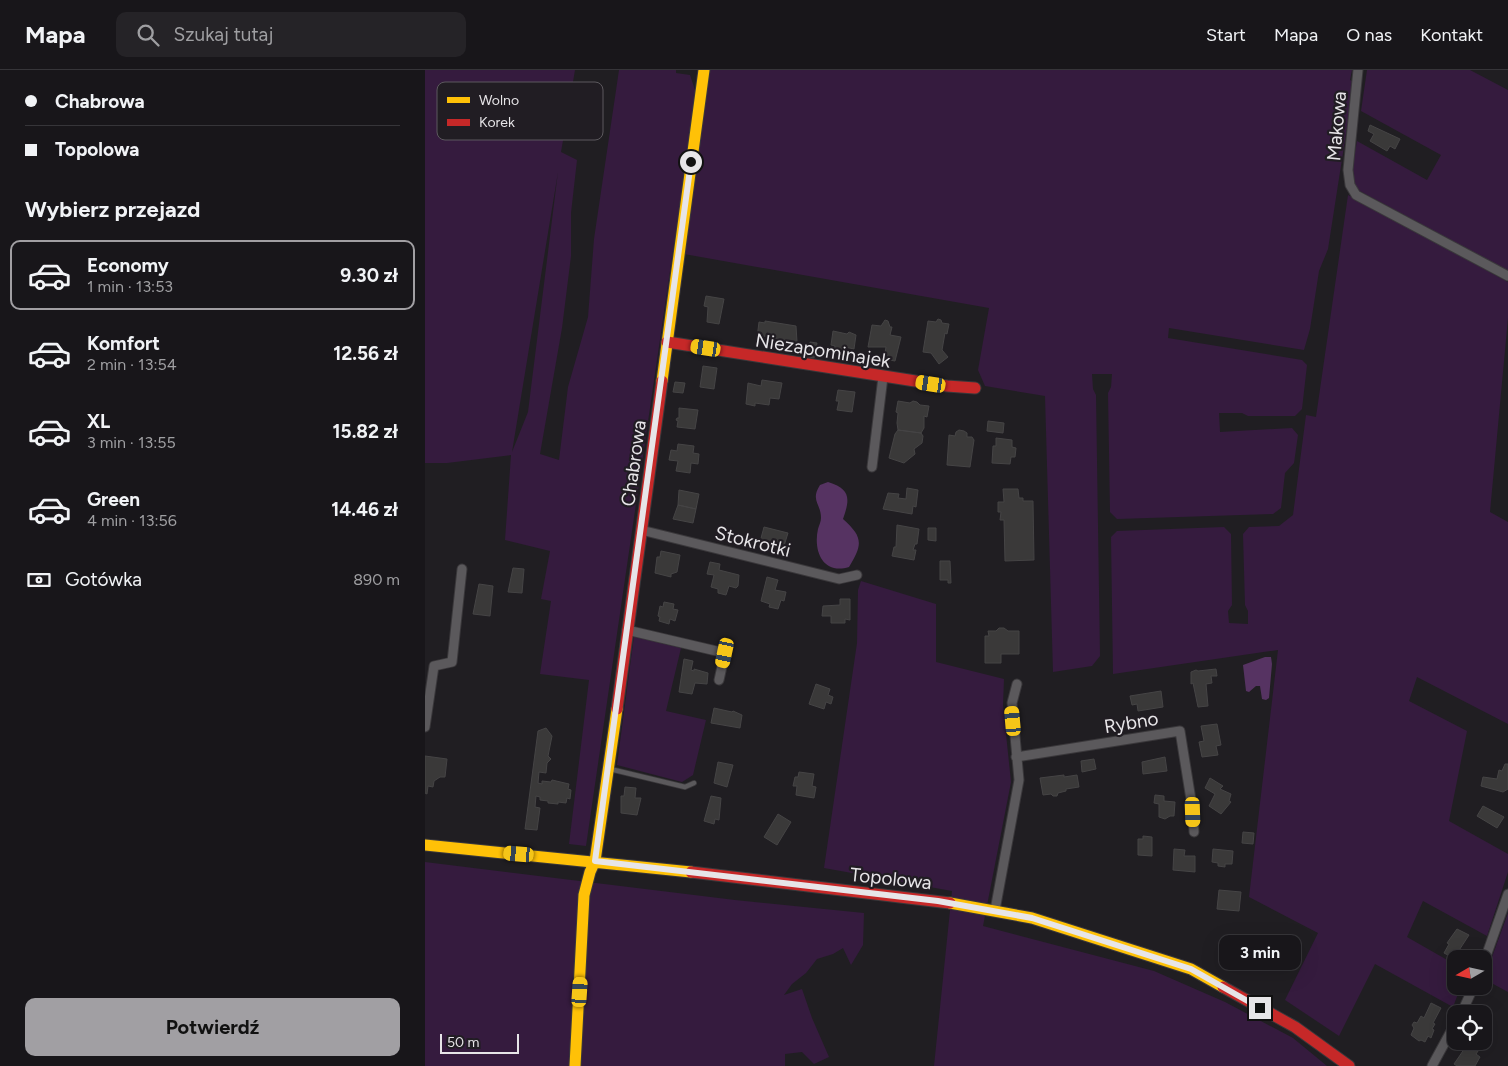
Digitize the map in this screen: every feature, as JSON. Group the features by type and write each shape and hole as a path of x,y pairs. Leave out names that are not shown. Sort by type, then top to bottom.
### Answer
{"street":[{"name":"Chabrowa","path":"575,1066 583,955 584,903 589,870 595,861 609,768 704,70"},
{"name":"Makowa","path":"1358,70 1348,170 1350,185 1356,195 1508,276"},
{"name":"Niezapominajek","path":"667,342 883,377 975,388"},
{"path":"873,466 883,377"},
{"name":"Stokrotki","path":"641,530 839,578 857,575"},
{"path":"425,727 434,666 452,662 462,569"},
{"path":"627,630 725,653 719,680"},
{"path":"995,910 1019,780 1012,703 1017,684"},
{"name":"Rybno","path":"1017,757 1180,731 1193,812 1194,832"},
{"name":"Topolowa","path":"425,845 595,861 938,901 1032,918 1191,969 1295,1027 1349,1066"},
{"path":"1488,950 1508,894"},
{"path":"1432,1066 1447,1038"}],"lane":[{"path":"609,768 685,787 694,783"}],"shaded area":[{"path":"425,70 575,70 573,82 437,82 437,140 563,140 561,152 577,160 571,213 571,256 562,328 540,454 559,460 568,387 588,317 594,239 619,70 676,70 676,73 690,75 696,93 586,846 569,844 589,680 540,674 551,601 541,599 550,551 505,540 511,455 447,463 425,463","holes":["558,172 528,412 512,452"]},
{"path":"708,70 1352,70 1350,80 1354,82 1328,249 1319,271 1310,329 1304,350 1169,328 1168,338 1302,360 1307,365 1302,409 1295,416 1248,416 1242,413 1219,413 1220,432 1292,428 1298,435 1294,463 1285,473 1281,508 1273,514 1117,519 1110,512 1108,393 1111,387 1112,374 1092,374 1093,389 1096,395 1100,656 1092,666 1053,672 1045,396 985,386 978,370 989,308 684,254"},
{"path":"1367,70 1470,70 1508,90 1508,271 1356,189 1351,175 1357,141 1427,180 1441,155 1361,111"},
{"path":"1348,195 1508,282 1508,318 1490,512 1508,522 1508,724 1417,677 1409,701 1467,731 1449,821 1508,854 1508,872 1487,936 1423,901 1407,937 1447,960 1447,995 1458,995 1454,1005 1449,1005 1375,964 1339,1036 1285,1000 1318,933 1249,897 1278,650 1113,674 1111,537 1117,531 1224,527 1231,534 1232,605 1228,611 1229,623 1248,624 1248,611 1245,605 1243,534 1249,527 1279,526 1293,515 1306,415 1316,417"},
{"path":"828,482 845,492 847,506 843,519 850,525 859,541 857,552 849,567 840,569 832,568 826,564 819,553 817,545 821,513 816,495 820,485"},
{"path":"861,581 936,604 936,662 1004,679 1003,705 1011,782 983,926 1154,971 1225,1002 1293,1038 1327,1066 934,1066 952,891 824,868 857,643 858,590"},
{"path":"634,636 681,648 666,711 706,720 693,775 682,782 617,765"},
{"path":"1265,657 1271,657 1272,664 1269,698 1266,700 1262,699 1260,686 1256,686 1249,692 1246,691 1243,665"},
{"path":"425,862 735,900 864,913 863,945 851,965 843,948 833,954 817,959 806,973 792,984 784,995 802,989 829,1057 814,1064 802,1052 785,1054 785,1066 425,1066"},
{"path":"1508,913 1508,992 1493,984 1493,954"}],"building":[{"path":"1370,125 1400,139 1395,149 1390,146 1387,151 1370,141 1374,134 1368,131"},
{"path":"706,296 724,299 719,324 707,322 708,307 704,306"},
{"path":"938,319 942,323 949,324 947,334 945,333 942,350 948,357 939,364 931,353 923,352 928,321 936,322"},
{"path":"885,320 892,327 890,335 901,337 895,361 884,359 886,347 868,347 872,325 881,326"},
{"path":"765,321 796,326 797,342 764,336 763,339 757,338 759,322 765,323"},
{"path":"833,331 847,334 849,332 856,335 854,349 845,347 843,354 834,353 835,346 831,345"},
{"path":"810,342 817,343 814,358 808,357"},
{"path":"703,366 717,368 714,389 700,387"},
{"path":"762,380 782,383 779,399 770,398 769,405 755,403 755,406 746,404 748,383 761,386"},
{"path":"675,382 685,383 683,393 673,392"},
{"path":"838,390 855,392 852,412 837,410 839,401 836,401"},
{"path":"898,401 910,403 913,401 920,405 929,406 927,417 924,416 924,428 921,433 898,430 898,413 896,412"},
{"path":"679,408 698,410 695,429 677,427 678,421 676,420 679,418"},
{"path":"988,421 1004,423 1003,433 987,431"},
{"path":"898,430 921,433 923,436 922,443 914,449 915,454 904,463 889,458 895,434"},
{"path":"959,430 967,433 967,437 972,437 974,440 970,467 947,465 949,435 955,436"},
{"path":"996,438 1012,440 1012,447 1016,448 1015,457 1011,457 1010,464 992,463 993,446 996,446"},
{"path":"678,444 694,446 693,453 699,454 698,464 691,463 690,473 676,471 678,461 669,460 671,450 677,451"},
{"path":"907,488 918,490 916,507 913,506 912,514 883,509 888,493 899,494 898,498 906,499"},
{"path":"1003,489 1018,489 1019,498 1023,498 1023,501 1033,501 1034,560 1005,561 1004,520 1000,520 1001,512 998,512 998,502 1004,502"},
{"path":"679,490 699,494 696,509 678,505"},
{"path":"678,505 696,509 693,523 673,519"},
{"path":"897,525 919,529 917,544 915,544 913,550 916,550 914,560 892,556 894,547 896,547"},
{"path":"764,527 788,533 783,549 760,542"},
{"path":"928,528 936,528 936,541 928,540"},
{"path":"661,551 680,555 677,572 671,574 671,577 655,573 657,557 660,557"},
{"path":"940,561 950,561 951,583 948,583 948,580 940,580"},
{"path":"710,562 720,564 719,570 739,575 738,586 736,588 729,586 726,595 718,593 718,589 711,587 714,575 707,574"},
{"path":"513,568 524,569 522,593 508,592"},
{"path":"767,577 778,580 775,590 786,592 784,601 781,600 778,609 769,607 770,604 761,601"},
{"path":"479,584 493,586 490,616 473,614"},
{"path":"840,599 850,599 850,620 845,619 845,623 831,623 831,616 822,616 823,606 840,605"},
{"path":"664,602 674,604 673,609 678,610 675,621 670,619 669,624 659,621 660,606 663,607"},
{"path":"999,628 1004,628 1008,631 1019,631 1019,654 1001,654 1001,663 985,663 985,636 989,636 988,631 996,631"},
{"path":"684,659 693,661 691,670 694,671 694,669 708,673 707,684 695,683 692,694 679,692"},
{"path":"1216,669 1217,676 1211,676 1212,683 1206,684 1208,706 1198,707 1193,683 1191,684 1191,672"},
{"path":"816,684 830,689 828,695 833,697 831,704 826,702 824,709 809,704"},
{"path":"1161,691 1163,707 1138,711 1137,704 1132,705 1130,696"},
{"path":"714,708 733,711 742,715 740,728 711,723"},
{"path":"1217,724 1221,745 1216,746 1218,755 1202,757 1199,742 1204,741 1201,726"},
{"path":"546,728 552,736 548,756 551,759 547,763 546,773 539,772 538,783 542,784 542,781 551,782 552,780 569,784 568,789 571,790 570,799 567,798 566,803 558,802 558,804 548,803 548,801 540,800 540,797 536,796 535,807 540,808 537,830 525,829 538,731"},
{"path":"425,756 447,759 445,777 440,777 434,781 433,787 428,786 427,794 425,793"},
{"path":"1165,757 1167,771 1143,774 1142,762"},
{"path":"1094,759 1096,769 1082,772 1081,761"},
{"path":"718,762 733,765 727,787 714,783"},
{"path":"1505,764 1508,764 1508,789 1503,792 1481,786 1483,777 1497,779 1499,770 1502,771"},
{"path":"799,772 814,774 812,786 816,787 814,798 796,795 797,786 793,786 795,777 798,777"},
{"path":"1064,775 1064,777 1077,775 1079,787 1066,789 1066,791 1058,793 1057,796 1051,794 1043,795 1040,778"},
{"path":"1210,778 1223,786 1220,789 1231,794 1229,801 1231,802 1221,814 1209,806 1215,794 1205,788"},
{"path":"625,787 636,788 635,798 641,798 637,815 621,813 621,796 624,796"},
{"path":"1155,795 1164,796 1164,801 1175,802 1174,816 1165,819 1159,817 1159,804 1154,803"},
{"path":"711,796 721,798 719,820 715,819 714,824 704,821"},
{"path":"1483,806 1504,817 1497,828 1477,816"},
{"path":"778,814 791,822 777,845 764,837"},
{"path":"1243,832 1254,833 1253,844 1242,843"},
{"path":"1143,836 1152,837 1152,856 1138,855 1138,839 1143,839"},
{"path":"1174,849 1185,850 1184,856 1195,856 1195,872 1173,870"},
{"path":"1213,849 1233,851 1232,864 1225,864 1225,867 1218,866 1218,863 1212,862"},
{"path":"1219,890 1241,892 1239,911 1217,909"},
{"path":"1457,929 1469,935 1459,950 1447,950 1447,954 1444,953 1449,944 1447,943"},
{"path":"1269,937 1292,947 1291,955 1286,958 1283,964 1271,959 1273,956 1257,948 1253,955 1247,952 1254,939 1264,944"},
{"path":"1431,1003 1441,1008 1433,1023 1435,1024 1432,1029 1434,1030 1431,1038 1428,1036 1425,1042 1419,1041 1411,1035 1414,1028 1412,1025 1414,1022 1417,1023 1421,1016 1424,1018"},
{"path":"1464,1050 1479,1050 1476,1054 1480,1057 1475,1066 1457,1066 1454,1064"}],"traffic: slow":[{"path":"662,381 704,70"},
{"path":"575,1066 584,895 595,861 617,709"},
{"path":"425,845 691,872"},
{"path":"950,903 1032,918 1191,969 1223,987"}],"traffic: jam":[{"path":"667,342 947,386 975,388"},
{"path":"617,709 662,381"},
{"path":"691,872 950,903"},
{"path":"1223,987 1295,1027 1349,1066"}],"route":[{"path":"691,162 595,861 938,901 1032,918 1191,969 1260,1008"}]}
